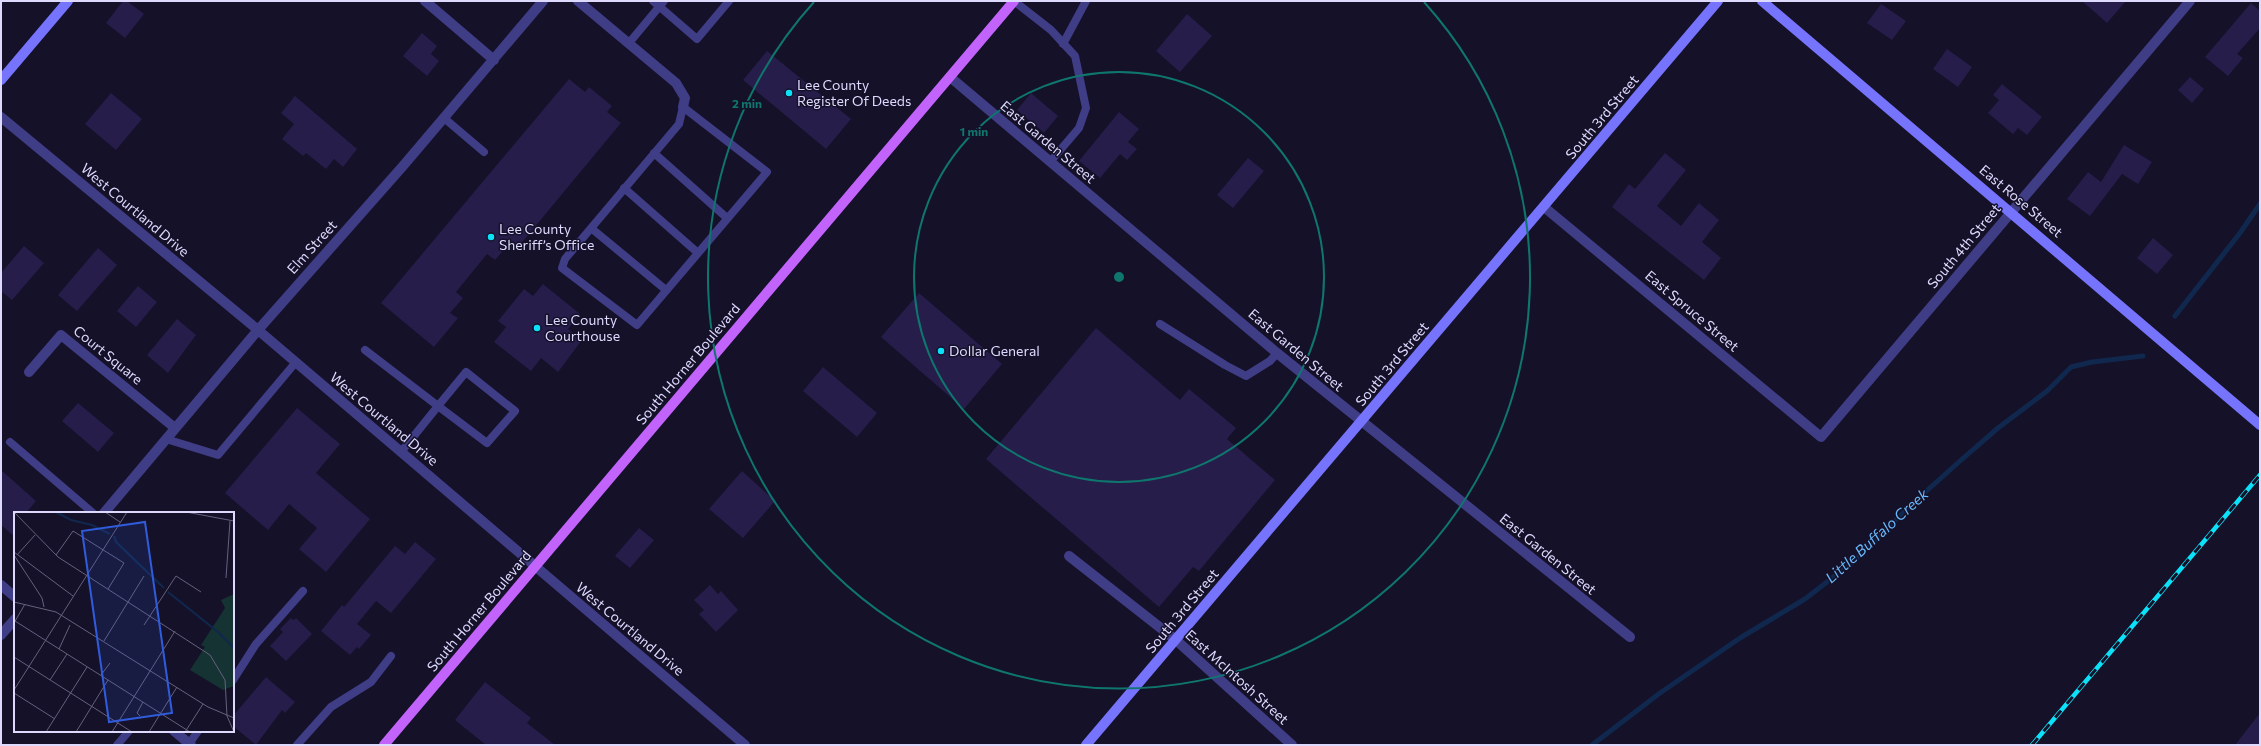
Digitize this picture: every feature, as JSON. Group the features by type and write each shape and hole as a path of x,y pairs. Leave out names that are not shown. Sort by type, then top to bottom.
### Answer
{"main road":[{"name":"South Horner Boulevard","path":"384,745 1014,1"}],"street":[{"path":"1,80 68,1"},
{"path":"425,1 494,60"},
{"name":"Elm Street","path":"105,512 258,330 444,118 542,1"},
{"path":"578,1 676,83 686,98 683,107"},
{"name":"South 3rd Street","path":"1086,745 1718,1"},
{"name":"East Rose Street","path":"1762,1 2012,211 2260,425"},
{"name":"South 4th Street","path":"1821,437 2190,1"},
{"name":"East Garden Street","path":"950,77 1277,353 1630,637"},
{"name":"West Courtland Drive","path":"1,117 296,362 745,745"},
{"name":"East Spruce Street","path":"1544,207 1821,437"},
{"name":"Court Square","path":"29,372 62,335 175,428"},
{"name":"East McIntosh Street","path":"1069,556 1176,640 1292,745"},
{"path":"1,585 14,596"},
{"path":"1,636 14,620"},
{"path":"175,732 190,744"}],"lane":[{"path":"629,43 658,3 697,39 729,1"},
{"path":"1014,1 1051,30 1075,56 1086,108 1079,128 1050,162"},
{"path":"1063,44 1086,1"},
{"path":"683,107 766,172 637,325 562,268 565,258 679,124 683,107"},
{"path":"444,118 484,152"},
{"path":"654,153 727,218"},
{"path":"624,188 698,253"},
{"path":"591,228 666,290"},
{"path":"1160,324 1225,365 1246,376 1270,361 1277,353"},
{"path":"365,350 438,406 487,443 515,411 466,372 438,406 401,452"},
{"path":"166,439 218,455 296,362"},
{"path":"10,442 92,512"},
{"path":"234,678 256,644 303,591"},
{"path":"297,745 331,706 371,682 392,656"},
{"path":"117,745 128,732"},
{"path":"190,744 197,732"}],"building":[{"path":"123,1 127,1 144,14 125,38 106,23"},
{"path":"2082,1 2126,1 2107,23"},
{"path":"2251,3 2260,11 2260,28 2237,54 2243,58 2228,76 2205,57"},
{"path":"1881,4 1906,21 1892,40 1867,23"},
{"path":"1187,14 1212,36 1180,72 1156,51"},
{"path":"422,33 437,46 431,54 439,61 427,76 403,56"},
{"path":"1947,49 1972,67 1958,87 1933,69"},
{"name":"Lee County Register Of Deeds","path":"767,51 851,119 826,149 743,80"},
{"path":"2190,77 2204,89 2192,103 2178,90"},
{"path":"569,79 585,92 589,87 612,106 607,112 621,123 514,252 507,246 495,260 487,254 456,292 463,298 450,313 458,318 434,347 381,303"},
{"path":"2002,84 2042,117 2027,135 2018,128 2013,134 1988,113 1999,100 1993,95"},
{"path":"111,93 142,119 116,150 85,124"},
{"path":"1031,93 1058,116 1044,133 1017,110"},
{"path":"295,96 357,149 343,167 334,159 326,169 306,153 303,156 282,139 294,124 281,113"},
{"path":"1119,112 1139,129 1128,142 1137,149 1127,160 1120,154 1100,178 1079,161"},
{"path":"2124,145 2152,162 2138,184 2122,174 2090,216 2067,199 2088,172 2101,182"},
{"path":"1665,153 1686,170 1657,206 1681,226 1699,203 1719,220 1702,242 1721,258 1704,280 1612,207 1629,184 1635,189"},
{"path":"1248,158 1264,171 1233,208 1217,195"},
{"path":"2153,238 2173,255 2157,274 2137,258"},
{"path":"24,246 44,263 12,300 1,291 1,273"},
{"path":"98,248 117,265 77,311 58,295"},
{"name":"Lee County Courthouse","path":"543,284 580,314 568,329 582,340 558,372 541,358 531,371 494,342 506,327 498,321 524,289 533,296"},
{"path":"138,286 157,302 136,327 117,311"},
{"name":"Dollar General","path":"919,293 1002,364 964,409 881,337"},
{"path":"177,319 196,335 168,373 147,355"},
{"path":"1096,328 1180,400 1189,389 1236,428 1227,439 1275,480 1199,571 1193,567 1159,607 986,459"},
{"path":"823,367 877,413 857,437 803,391"},
{"path":"78,403 114,433 98,452 62,421"},
{"path":"297,408 340,444 316,473 370,519 326,572 299,549 317,528 289,504 268,530 225,493"},
{"path":"1,470 36,501 27,512 14,512 14,536 1,525"},
{"path":"742,471 775,501 743,538 709,509"},
{"path":"639,528 654,540 630,568 615,556"},
{"path":"415,542 436,559 391,613 376,601 357,624 371,635 359,649 357,647 350,655 321,631 342,605 344,607 395,546 405,554"},
{"path":"710,585 718,594 721,591 738,610 716,632 699,614 704,610 694,600"},
{"path":"291,618 294,620 296,618 312,634 286,661 270,646 283,632 280,629"},
{"path":"266,677 295,702 285,713 282,710 256,745 234,727 234,715"},
{"path":"485,682 531,718 527,723 555,745 486,745 455,720"},
{"path":"2260,713 2260,745 2235,745"}],"waterway":[{"name":"Little Buffalo Creek","path":"2175,316 2240,233 2260,204"},
{"name":"Little Buffalo Creek","path":"1592,745 1660,693 1740,638 1805,599 1854,561 1913,503 1998,428 2047,391 2071,367 2092,362 2143,356"}],"railway":[{"path":"2032,745 2260,475"}],"place":[{"name":"Lee County Register Of Deeds","path":"789,93"},
{"name":"Lee County Sheriff’s Office","path":"491,237"},
{"name":"Lee County Courthouse","path":"537,328"},
{"name":"Dollar General","path":"941,351"}]}
